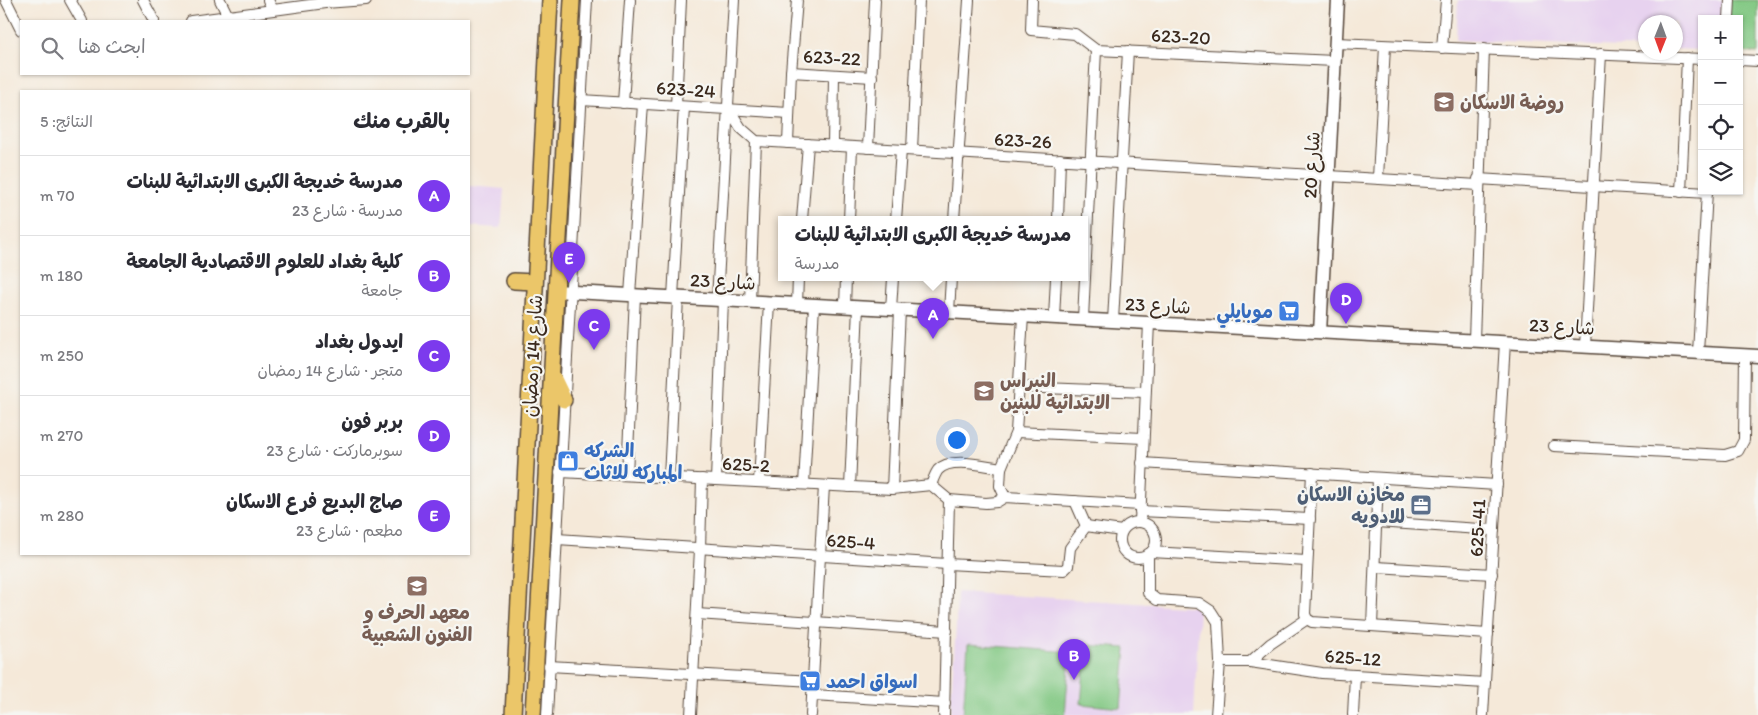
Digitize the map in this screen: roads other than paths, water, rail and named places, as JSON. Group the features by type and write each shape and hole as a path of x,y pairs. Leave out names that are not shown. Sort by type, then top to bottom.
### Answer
{"main road":[{"name":"شارع 14 رمضان","path":"513,715 550,0"},
{"name":"شارع 14 رمضان","path":"533,715 551,374 563,291 569,189 572,0"},
{"path":"514,281 536,282"},
{"path":"551,374 564,400"}],"street":[{"path":"6,0 20,28"},
{"path":"70,0 81,20"},
{"path":"143,0 153,20"},
{"path":"220,0 228,16"},
{"path":"268,0 274,10"},
{"path":"198,20 325,2 366,0"},
{"path":"569,189 581,100 587,0"},
{"path":"623,103 630,0"},
{"path":"669,478 676,297 681,0"},
{"path":"716,480 720,300 734,0"},
{"path":"788,143 797,0"},
{"path":"868,148 875,0"},
{"path":"912,150 918,0"},
{"path":"954,216 969,0"},
{"path":"1032,0 1031,30 1075,34 1096,50 1088,216"},
{"name":"شارع 20","path":"1320,332 1338,0"},
{"path":"1442,48 1446,0"},
{"path":"1729,15 1730,0"},
{"path":"1336,43 1698,59"},
{"path":"1378,178 1385,46"},
{"path":"1474,340 1484,49"},
{"name":"623-20","path":"1096,50 1335,61"},
{"path":"1113,321 1128,51"},
{"path":"1585,346 1601,54"},
{"path":"1681,192 1687,58"},
{"path":"1743,60 1758,61"},
{"name":"623-22","path":"791,72 872,77"},
{"path":"833,146 834,75"},
{"name":"623-24","path":"581,100 789,113"},
{"path":"627,475 632,295 643,104"},
{"path":"729,109 741,128 756,141 750,302"},
{"name":"623-26","path":"756,141 1329,176 1698,192"},
{"path":"802,216 808,144"},
{"path":"849,216 852,147"},
{"path":"896,216 901,150"},
{"path":"1058,216 1060,159"},
{"path":"1698,352 1707,195"},
{"path":"797,304 798,281"},
{"path":"845,306 846,281"},
{"path":"892,489 896,309 893,281"},
{"path":"949,312 951,281"},
{"path":"1054,318 1056,281"},
{"path":"1083,320 1085,281"},
{"path":"547,715 564,400 563,291"},
{"name":"شارع 23","path":"563,291 1758,356"},
{"path":"758,482 769,302"},
{"path":"804,484 814,305"},
{"path":"850,487 858,307"},
{"path":"1005,497 1000,486 1001,468 1016,432 1023,316"},
{"path":"1149,323 1140,513 1156,536 1154,547 1150,553 1148,593 1157,600 1200,604 1211,610 1218,622 1220,662 1216,715"},
{"name":"625-41","path":"1484,715 1505,342"},
{"path":"1554,446 1725,454 1738,451 1744,440 1745,355"},
{"path":"1018,386 1145,392"},
{"path":"1016,432 1143,438"},
{"path":"1001,468 954,462 946,464 938,470 931,485 948,500 986,503 997,502 1005,497 1075,500 1140,513 1310,519"},
{"path":"1142,463 1497,485"},
{"name":"625-2","path":"560,472 892,489 931,485"},
{"path":"1312,474 1305,614 1307,619 1312,622 1488,634"},
{"path":"1372,626 1376,567 1378,478"},
{"path":"691,715 702,479"},
{"path":"812,715 824,486"},
{"path":"944,715 948,500"},
{"path":"1075,500 1086,526 1122,531"},
{"path":"1140,513 1122,531 1120,542 1126,553 1137,558 1150,553 1307,561"},
{"path":"1377,522 1494,530"},
{"name":"625-4","path":"557,539 1064,570 1068,566 1070,548 1086,526"},
{"path":"1376,567 1492,574"},
{"path":"697,614 947,631"},
{"path":"1250,662 1270,644 1307,619"},
{"name":"625-12","path":"1220,662 1250,662 1322,673 1485,682"},
{"path":"549,666 813,681"},
{"path":"1353,715 1356,675"},
{"path":"813,695 945,702"}],"place":[{"name":"روضة الاسكان","path":"1444,102"},
{"name":"صاج البديع فرع الاسكان","path":"569,283"},
{"name":"موبايلي","path":"1289,311"},
{"name":"بربر فون","path":"1346,324"},
{"name":"مدرسة خديجة الكبرى الابتدائية للبنات","path":"933,339"},
{"name":"ايدول بغداد","path":"594,350"},
{"name":"النبراس الابتدائية للبنين","path":"984,391"},
{"name":"الشركه المباركه للاثاث","path":"568,461"},
{"name":"مخازن الاسكان للادويه","path":"1421,505"},
{"name":"معهد الحرف و الفنون الشعبية","path":"417,586"},
{"name":"كلية بغداد للعلوم الاقتصادية الجامعة","path":"1074,680"},
{"name":"اسواق احمد","path":"810,681"}]}
